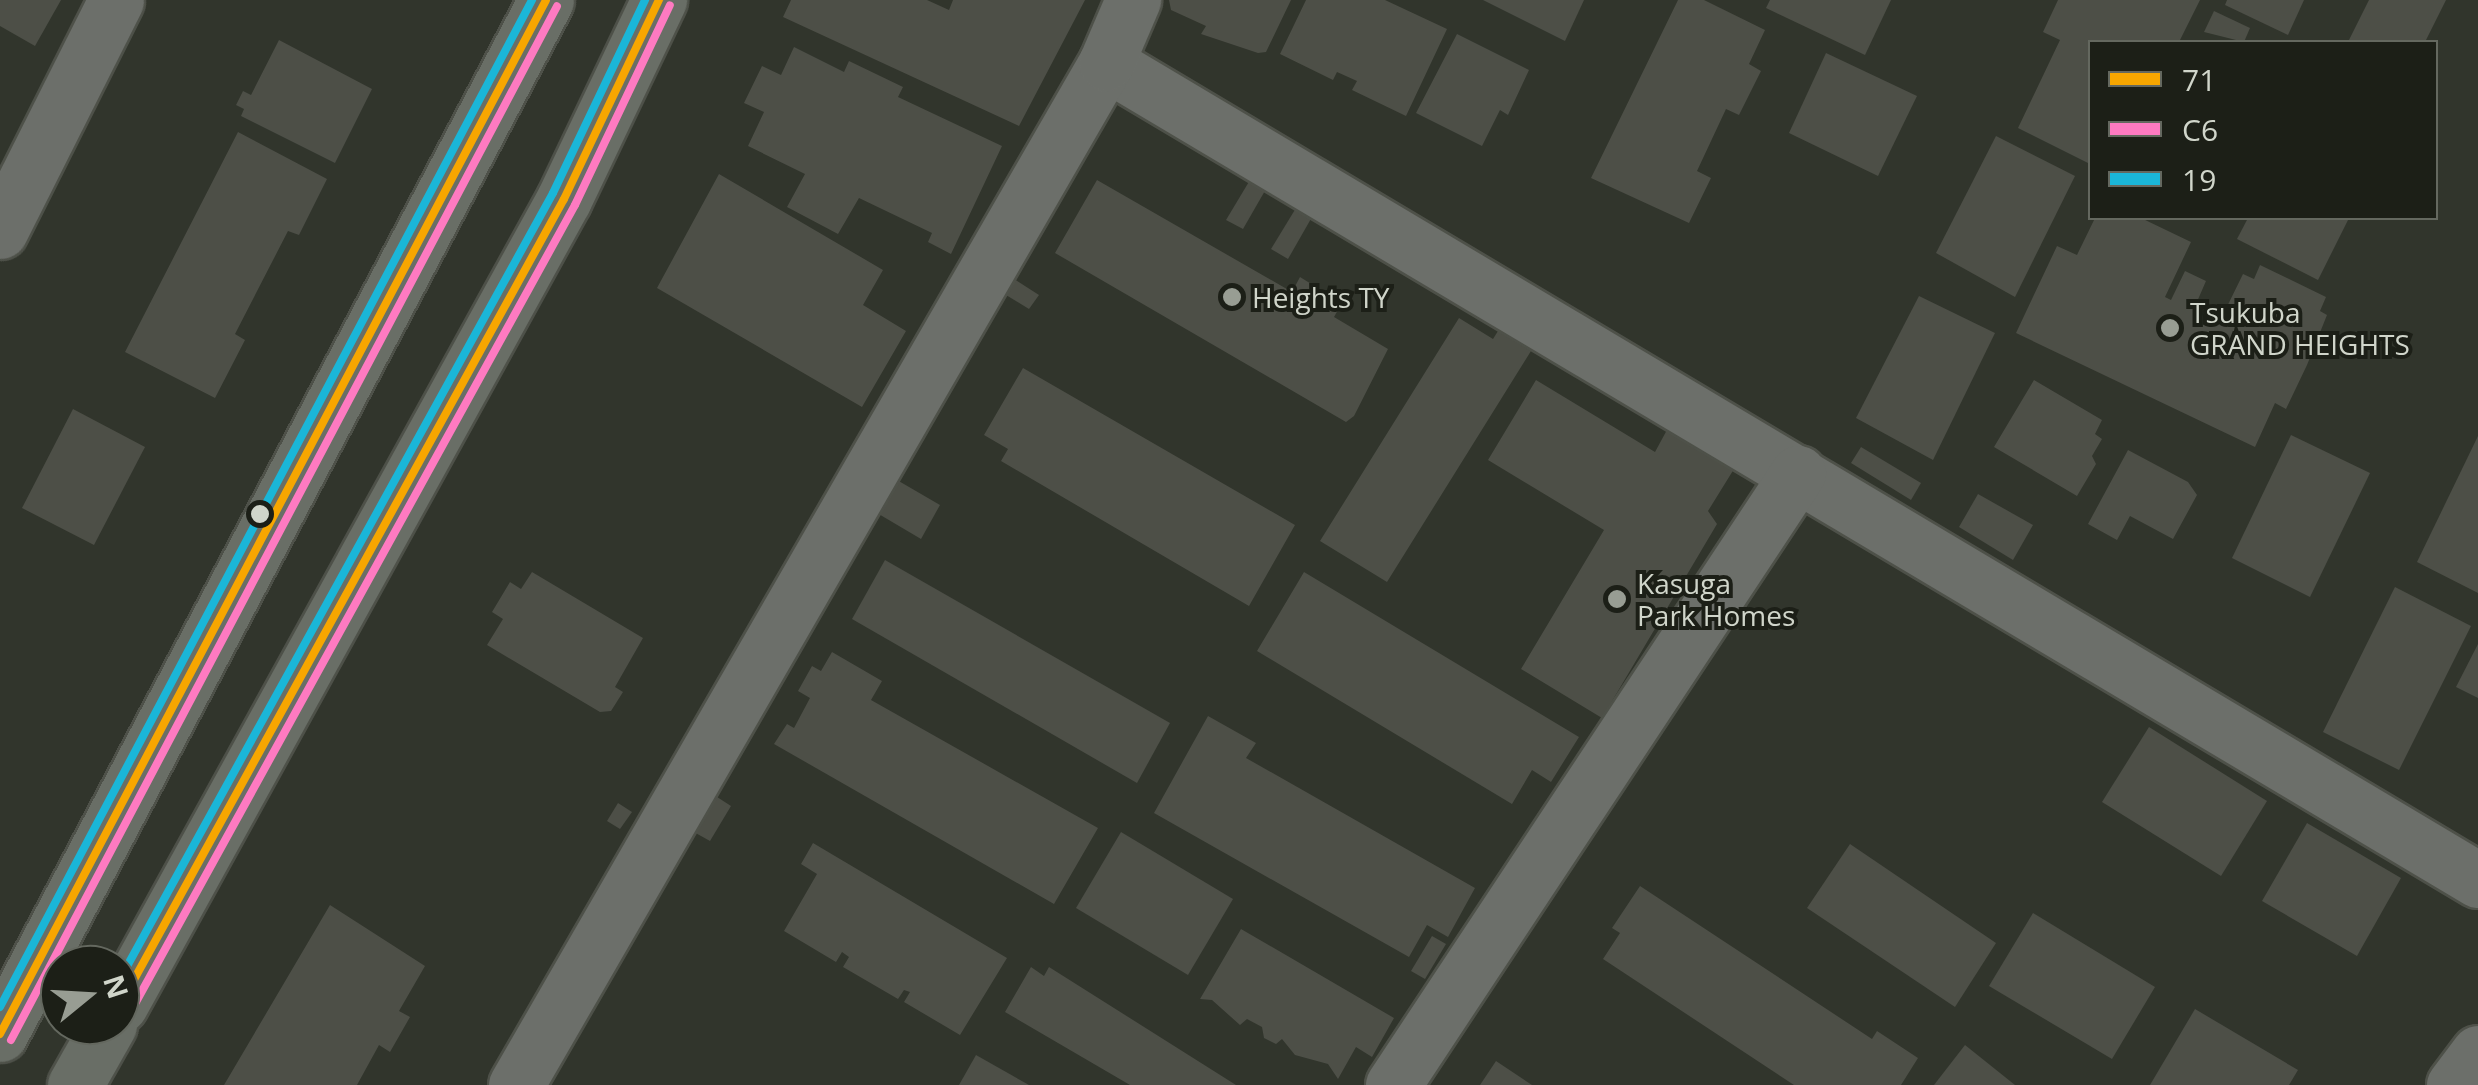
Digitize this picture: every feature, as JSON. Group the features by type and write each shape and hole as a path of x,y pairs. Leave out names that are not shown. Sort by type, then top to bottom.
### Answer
{"highway":[{"path":"0,1034 546,0"},
{"path":"140,969 564,199 659,0"},
{"path":"76,1085 98,1045"}],"street":[{"path":"0,231 116,0"},
{"path":"516,1085 1106,63 1133,0"},
{"path":"1106,63 2478,880"},
{"path":"1393,1085 1798,473"},
{"path":"2454,1085 2478,1053"}],"building":[{"path":"0,0 61,0 35,46 0,26"},
{"path":"791,0 927,0 949,10 953,0 1085,0 1019,126 783,17"},
{"path":"1169,0 1291,0 1266,52 1258,53 1201,34 1206,26 1171,10"},
{"path":"1306,0 1385,0 1447,29 1406,116 1352,90 1357,81 1337,72 1333,80 1280,54"},
{"path":"1483,0 1584,0 1565,41"},
{"path":"1678,0 1704,0 1765,30 1749,64 1761,71 1739,115 1726,109 1697,171 1711,178 1689,223 1591,178"},
{"path":"1770,0 1891,0 1865,55 1766,8"},
{"path":"2058,0 2200,0 2180,40 2088,40 2088,163 2018,128 2060,40 2043,32"},
{"path":"2227,0 2304,0 2288,35 2225,5"},
{"path":"2369,0 2446,0 2426,40 2349,40"},
{"path":"2214,11 2250,28 2245,40 2204,32"},
{"path":"1457,34 1529,70 1508,115 1500,110 1482,146 1416,113"},
{"path":"279,40 372,89 335,163 241,116 244,109 236,105 243,91 251,95"},
{"path":"794,47 844,72 849,61 903,87 898,97 1002,146 951,254 928,242 932,233 859,198 838,234 787,207 805,174 748,146 764,112 744,103 762,66 781,75"},
{"path":"1826,53 1917,96 1878,176 1789,133"},
{"path":"238,132 327,179 299,235 288,231 235,334 245,340 215,398 125,352"},
{"path":"1996,136 2075,176 2015,297 1936,253"},
{"path":"719,174 883,270 863,305 906,331 862,407 657,288"},
{"name":"Heights TY","path":"1097,180 1292,292 1300,277 1342,303 1334,317 1388,349 1354,416 1346,422 1055,253"},
{"path":"1250,180 1266,189 1243,229 1226,220"},
{"path":"1296,208 1312,217 1288,259 1271,249"},
{"name":"Tsukuba GRAND HEIGHTS","path":"2094,220 2145,220 2191,242 2165,297 2171,300 2185,271 2206,281 2193,311 2219,323 2243,274 2254,279 2260,265 2326,297 2320,311 2327,315 2307,365 2286,409 2275,403 2255,447 2016,333 2057,246 2077,255"},
{"path":"2247,220 2348,220 2318,280 2237,239"},
{"path":"1014,279 1039,295 1029,309 1006,295"},
{"path":"1919,296 1995,333 1933,460 1856,418"},
{"path":"1459,318 1493,339 1498,331 1531,351 1387,582 1320,541"},
{"path":"1023,368 1295,525 1249,606 1001,461 1008,449 984,435"},
{"name":"Kasuga Park Homes","path":"1536,380 1655,452 1668,428 1734,469 1708,511 1717,524 1602,718 1521,669 1604,530 1488,460"},
{"path":"2034,380 2102,420 2095,434 2102,439 2092,456 2096,464 2077,496 1994,447"},
{"path":"73,409 145,447 94,545 22,508"},
{"path":"2291,435 2370,473 2310,597 2232,558"},
{"path":"2478,436 2478,593 2417,562"},
{"path":"1861,447 1921,483 1911,500 1851,463"},
{"path":"2128,450 2188,482 2197,495 2173,539 2130,516 2117,540 2088,524"},
{"path":"897,480 940,505 921,539 877,513"},
{"path":"1978,494 2033,525 2013,560 1959,527"},
{"path":"885,560 1170,723 1137,783 852,619"},
{"path":"532,572 643,638 615,687 623,692 611,711 600,712 487,645 503,619 492,612 510,582 521,589"},
{"path":"1304,572 1579,737 1551,782 1532,770 1512,804 1257,651"},
{"path":"2395,587 2471,626 2399,770 2323,732"},
{"path":"2478,644 2478,698 2456,687"},
{"path":"832,652 882,681 871,700 1098,828 1054,904 774,744 787,724 794,728 810,698 798,691 812,666 821,671"},
{"path":"1208,716 1256,743 1246,758 1475,888 1448,937 1427,925 1409,957 1154,813"},
{"path":"2149,727 2267,801 2221,876 2102,802"},
{"path":"714,795 731,806 710,841 692,831"},
{"path":"618,803 632,812 620,829 607,821"},
{"path":"2307,823 2401,878 2357,956 2262,901"},
{"path":"1121,832 1233,899 1188,975 1076,908"},
{"path":"813,843 1007,958 960,1035 904,1002 910,992 904,990 898,999 843,967 849,957 842,952 836,962 784,931 817,874 801,864"},
{"path":"1850,844 1996,943 1955,1007 1807,908"},
{"path":"1640,886 1872,1039 1877,1031 1918,1058 1901,1085 1794,1085 1603,959 1620,933 1612,928"},
{"path":"330,905 425,966 399,1011 410,1017 390,1052 379,1045 357,1085 224,1085"},
{"path":"2033,913 2155,987 2112,1059 1989,986"},
{"path":"1241,929 1394,1018 1372,1057 1356,1047 1338,1079 1328,1064 1295,1055 1282,1039 1276,1044 1264,1038 1262,1027 1247,1019 1240,1025 1212,1000 1200,999"},
{"path":"1432,936 1446,944 1425,979 1411,971"},
{"path":"1031,967 1044,976 1049,967 1236,1085 1130,1085 1005,1012"},
{"path":"2195,1009 2298,1070 2289,1085 2150,1085"},
{"path":"1965,1045 2015,1085 1934,1085"},
{"path":"976,1055 1029,1085 959,1085"},
{"path":"1496,1061 1532,1085 1480,1085"}],"transit line":[{"name":"19","path":"0,1007 532,0"},
{"name":"71","path":"0,1034 546,0"},
{"name":"19","path":"139,945 553,193 645,0"},
{"name":"71","path":"140,969 564,199 659,0"},
{"name":"C6","path":"140,995 575,205 670,5"},
{"name":"C6","path":"11,1040 557,6"}],"place":[{"name":"Heights TY","path":"1232,297"},
{"name":"Tsukuba GRAND HEIGHTS","path":"2170,328"},
{"name":"Kasuga Park Homes","path":"1617,599"}]}
